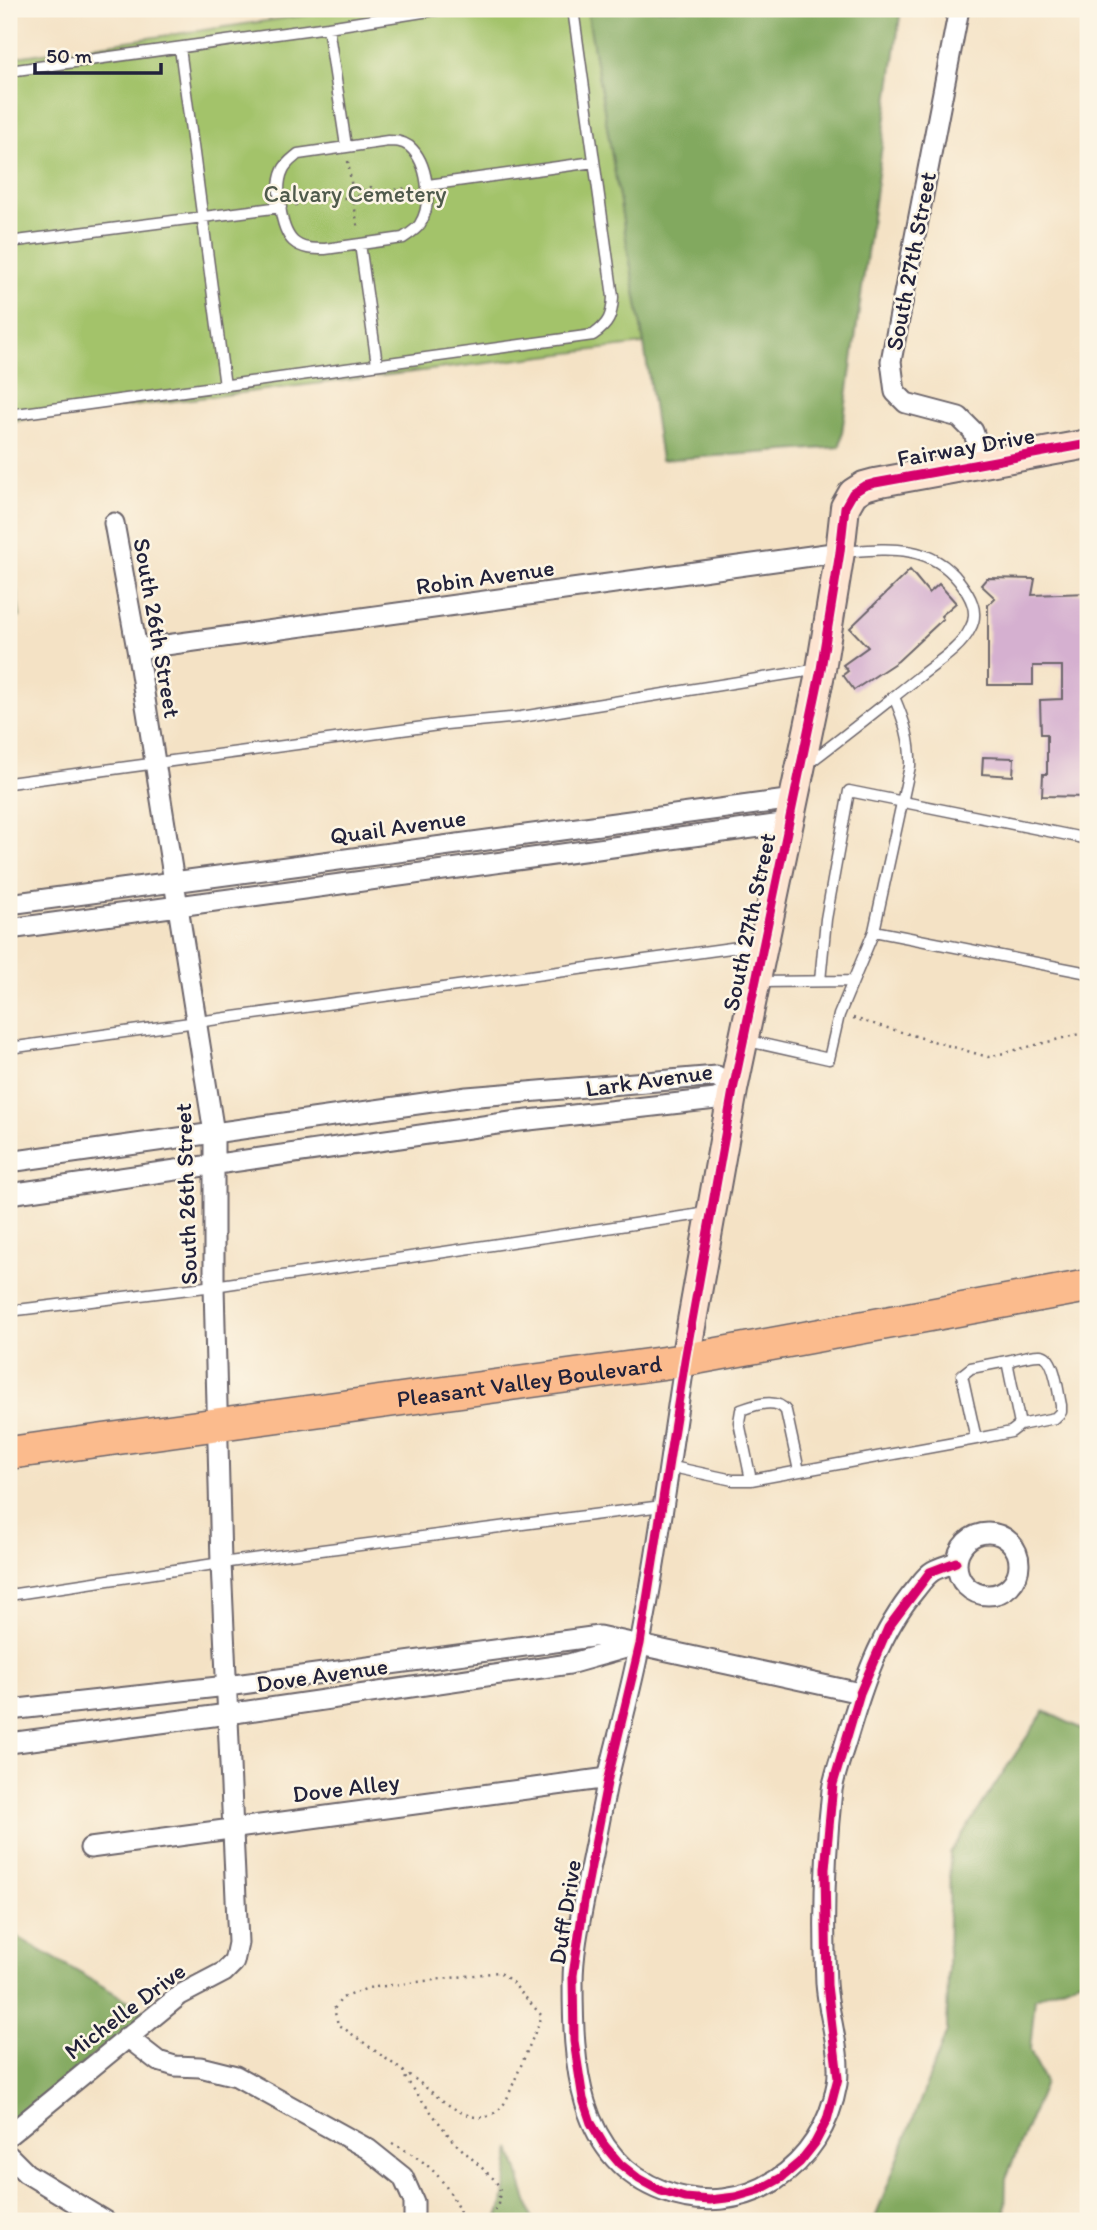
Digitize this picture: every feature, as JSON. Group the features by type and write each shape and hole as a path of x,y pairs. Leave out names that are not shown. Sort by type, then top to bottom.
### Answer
{"main road":[{"name":"Pleasant Valley Boulevard","path":"9,1452 685,1360 1088,1286"}],"street":[{"name":"South 27th Street","path":"959,9 891,360 895,392 906,404 959,418 973,431 984,463"},
{"name":"Fairway Drive","path":"853,493 875,483 1088,444"},
{"name":"South 27th Street","path":"685,1360 733,1090 821,669 841,552 845,506 853,493"},
{"name":"South 26th Street","path":"114,523 137,649 214,1133 214,1286 221,1563 232,1827"},
{"name":"Robin Avenue","path":"137,649 841,552"},
{"name":"Quail Avenue","path":"9,904 374,855 792,811"},
{"name":"Quail Avenue","path":"9,930 378,880 792,811"},
{"path":"374,855 378,880"},
{"name":"Lark Avenue","path":"9,1162 467,1097 717,1076 733,1090 716,1099 511,1122 9,1194"},
{"name":"Duff Drive","path":"685,1360 640,1644 608,1779 573,1975 574,2041 583,2099 591,2123 620,2164 661,2191 685,2198 710,2200 759,2190 790,2170 816,2143 827,2120 838,2078 827,1985 825,1869 833,1784 860,1693 888,1628 903,1604 930,1572 956,1563"},
{"name":"Dove Avenue","path":"9,1710 227,1686 599,1636 860,1693"},
{"name":"Dove Avenue","path":"9,1743 569,1664 640,1644"},
{"name":"Dove Alley","path":"90,1848 608,1779"},
{"name":"Michelle Drive","path":"9,2135 180,1995 224,1972 234,1962 238,1943 232,1827"},
{"path":"127,2037 158,2061 236,2076 368,2149 403,2177 414,2202 414,2221"},
{"path":"9,2156 26,2173 105,2221"}],"lane":[{"path":"9,71 442,9"},
{"path":"9,415 593,335 606,326 612,315 613,297 573,9"},
{"path":"328,27 346,146"},
{"path":"180,48 225,386"},
{"path":"399,141 409,146 418,157 428,185 421,223 403,238 312,249 301,247 292,240 281,207 279,184 288,162 298,154 399,141"},
{"path":"428,185 594,162"},
{"path":"9,242 281,207"},
{"path":"360,244 377,364"},
{"path":"801,769 942,659 964,638 974,619 972,601 957,578 946,567 923,554 895,548 841,552"},
{"path":"9,783 446,724 521,717 821,669"},
{"path":"744,1040 829,1059 839,1015 874,931 903,801 910,752 905,722 894,697"},
{"path":"820,981 826,919 849,791 1088,839"},
{"path":"874,931 1088,973"},
{"path":"9,1048 764,943"},
{"path":"756,982 853,981"},
{"path":"9,1311 214,1286 711,1213"},
{"path":"668,1466 733,1480 751,1480 976,1439 1011,1432 1020,1425 1055,1418 1061,1412 1052,1363 1045,1355 971,1368 962,1375 976,1439"},
{"path":"1007,1361 1020,1425"},
{"path":"751,1480 739,1414 741,1410 774,1402 784,1406 786,1411 799,1471"},
{"path":"9,1595 221,1563 662,1506"}],"path":[{"path":"346,146 360,244"},
{"path":"281,207 364,195 371,200 376,193 428,185"},
{"path":"364,195 367,187 371,187 376,193"},
{"path":"839,1015 988,1057 1083,1033 1088,1037"},
{"path":"403,2071 462,2114 487,2118 498,2113 506,2102 542,2016 499,1972 381,1986 342,1998 334,2009 338,2024 403,2071 406,2079 453,2141 496,2181 500,2191 491,2221"},
{"path":"368,2149 384,2139 431,2166 464,2221"}],"green space":[{"name":"Calvary Cemetery","path":"349,9 587,9 644,344 9,421 9,58"},
{"path":"587,9 901,9 840,447 661,460"},
{"path":"9,538 20,617 9,619"},
{"path":"1044,1711 1088,1732 1088,1979 1035,1998 1030,2050 1045,2083 1006,2178 1005,2221 874,2221 947,2031 950,1853"},
{"path":"9,1932 147,2012 9,2123"},
{"path":"511,2148 533,2221 496,2221 503,2204"}],"building":[{"path":"910,570 929,593 939,584 956,603 941,616 943,619 898,661 854,690 843,675 848,671 843,665 868,647 850,628"},
{"path":"987,578 1035,579 1032,595 1088,593 1088,797 1042,796 1043,774 1047,774 1047,734 1041,734 1040,700 1062,699 1062,666 1033,666 1033,685 988,685 988,605 995,598 981,585"},
{"path":"983,757 1014,758 1013,776 982,774"}],"cycle path":[{"path":"956,1562 930,1572 888,1628 860,1693 833,1784 825,1869 827,1985 838,2078 827,2120 815,2143 800,2162 781,2178 759,2190 710,2200 685,2198 661,2191 620,2164 591,2123 583,2099 574,2041 573,1975 608,1778 640,1644 685,1360 733,1090 821,669 845,507 853,493 875,483 1088,444"}]}
